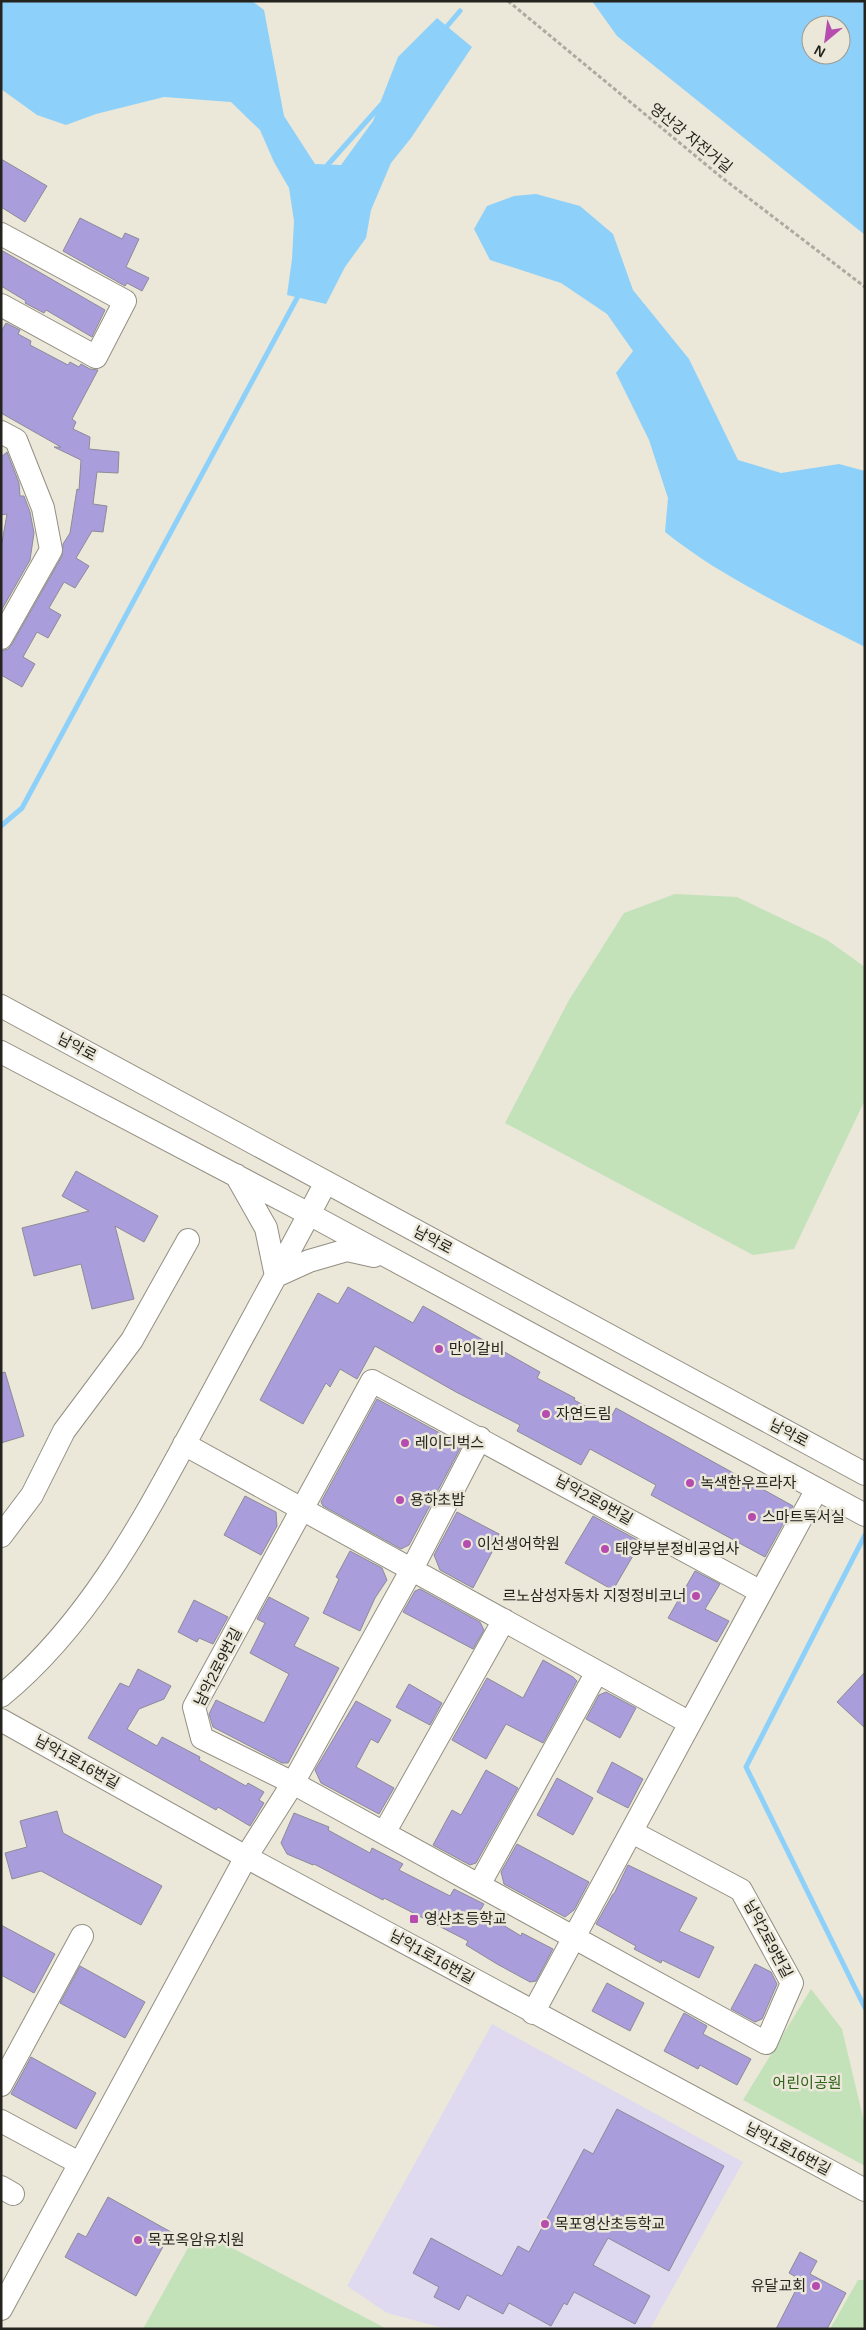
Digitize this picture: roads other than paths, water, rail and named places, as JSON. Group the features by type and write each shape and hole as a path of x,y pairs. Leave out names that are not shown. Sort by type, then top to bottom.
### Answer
{"street":[{"path":"1,234 125,301 96,357 1,306"},
{"path":"1,432 16,440 43,508 51,550 1,638"},
{"name":"남악로","path":"1,1006 855,1468"},
{"path":"1,1052 395,1260 865,1515"},
{"path":"236,1175 266,1228 276,1276"},
{"path":"1,1696 57,1640 100,1585 143,1519 326,1182"},
{"path":"1,1536 32,1495 64,1431 132,1340 188,1240"},
{"path":"276,1276 309,1261 347,1250 395,1260"},
{"name":"남악2로9번길","path":"632,1832 741,1890 792,1983 766,2043 293,1783 202,1738 194,1707 372,1381 762,1592"},
{"path":"1,2309 246,1857 293,1783 412,1569 480,1438"},
{"path":"184,1444 690,1723"},
{"path":"534,2013 762,1592 824,1493"},
{"path":"384,1833 504,1620"},
{"path":"479,1885 597,1672"},
{"name":"남악1로16번길","path":"1,1720 246,1857 865,2190"},
{"path":"1,2085 82,1936"},
{"path":"1,2121 79,2163"}],"water":[{"path":"1,1 252,1 264,10 284,116 315,164 341,165 373,121 398,57 437,18 472,47 411,138 391,163 371,210 366,238 345,267 326,304 287,295 292,259 294,221 289,188 274,162 260,130 231,102 164,97 96,114 66,125 37,115 1,89"},
{"path":"592,1 865,1 865,235 617,36"},
{"path":"536,194 580,206 613,234 633,290 689,359 738,460 781,473 839,464 865,471 865,647 737,580 665,532 668,498 649,440 616,373 633,351 607,314 561,283 490,260 474,229 487,206 514,196"}],"waterway":[{"path":"443,31 460,11"},
{"path":"324,169 381,105"},
{"path":"1,826 22,808 298,293"},
{"path":"865,1535 746,1767 865,2008"}],"place":[{"name":"만이갈비","path":"439,1349"},
{"name":"자연드림","path":"546,1414"},
{"name":"레이디벅스","path":"405,1443"},
{"name":"녹색한우프라자","path":"690,1483"},
{"name":"용하초밥","path":"400,1500"},
{"name":"스마트독서실","path":"752,1517"},
{"name":"이선생어학원","path":"467,1544"},
{"name":"태양부분정비공업사","path":"605,1549"},
{"name":"르노삼성자동차 지정정비코너","path":"696,1596"},
{"name":"영산초등학교","path":"414,1919"},
{"name":"목포영산초등학교","path":"545,2224"},
{"name":"목포옥암유치원","path":"138,2240"},
{"name":"유달교회","path":"816,2286"}],"park label":[{"name":"어린이공원","path":"807,2083"}]}
